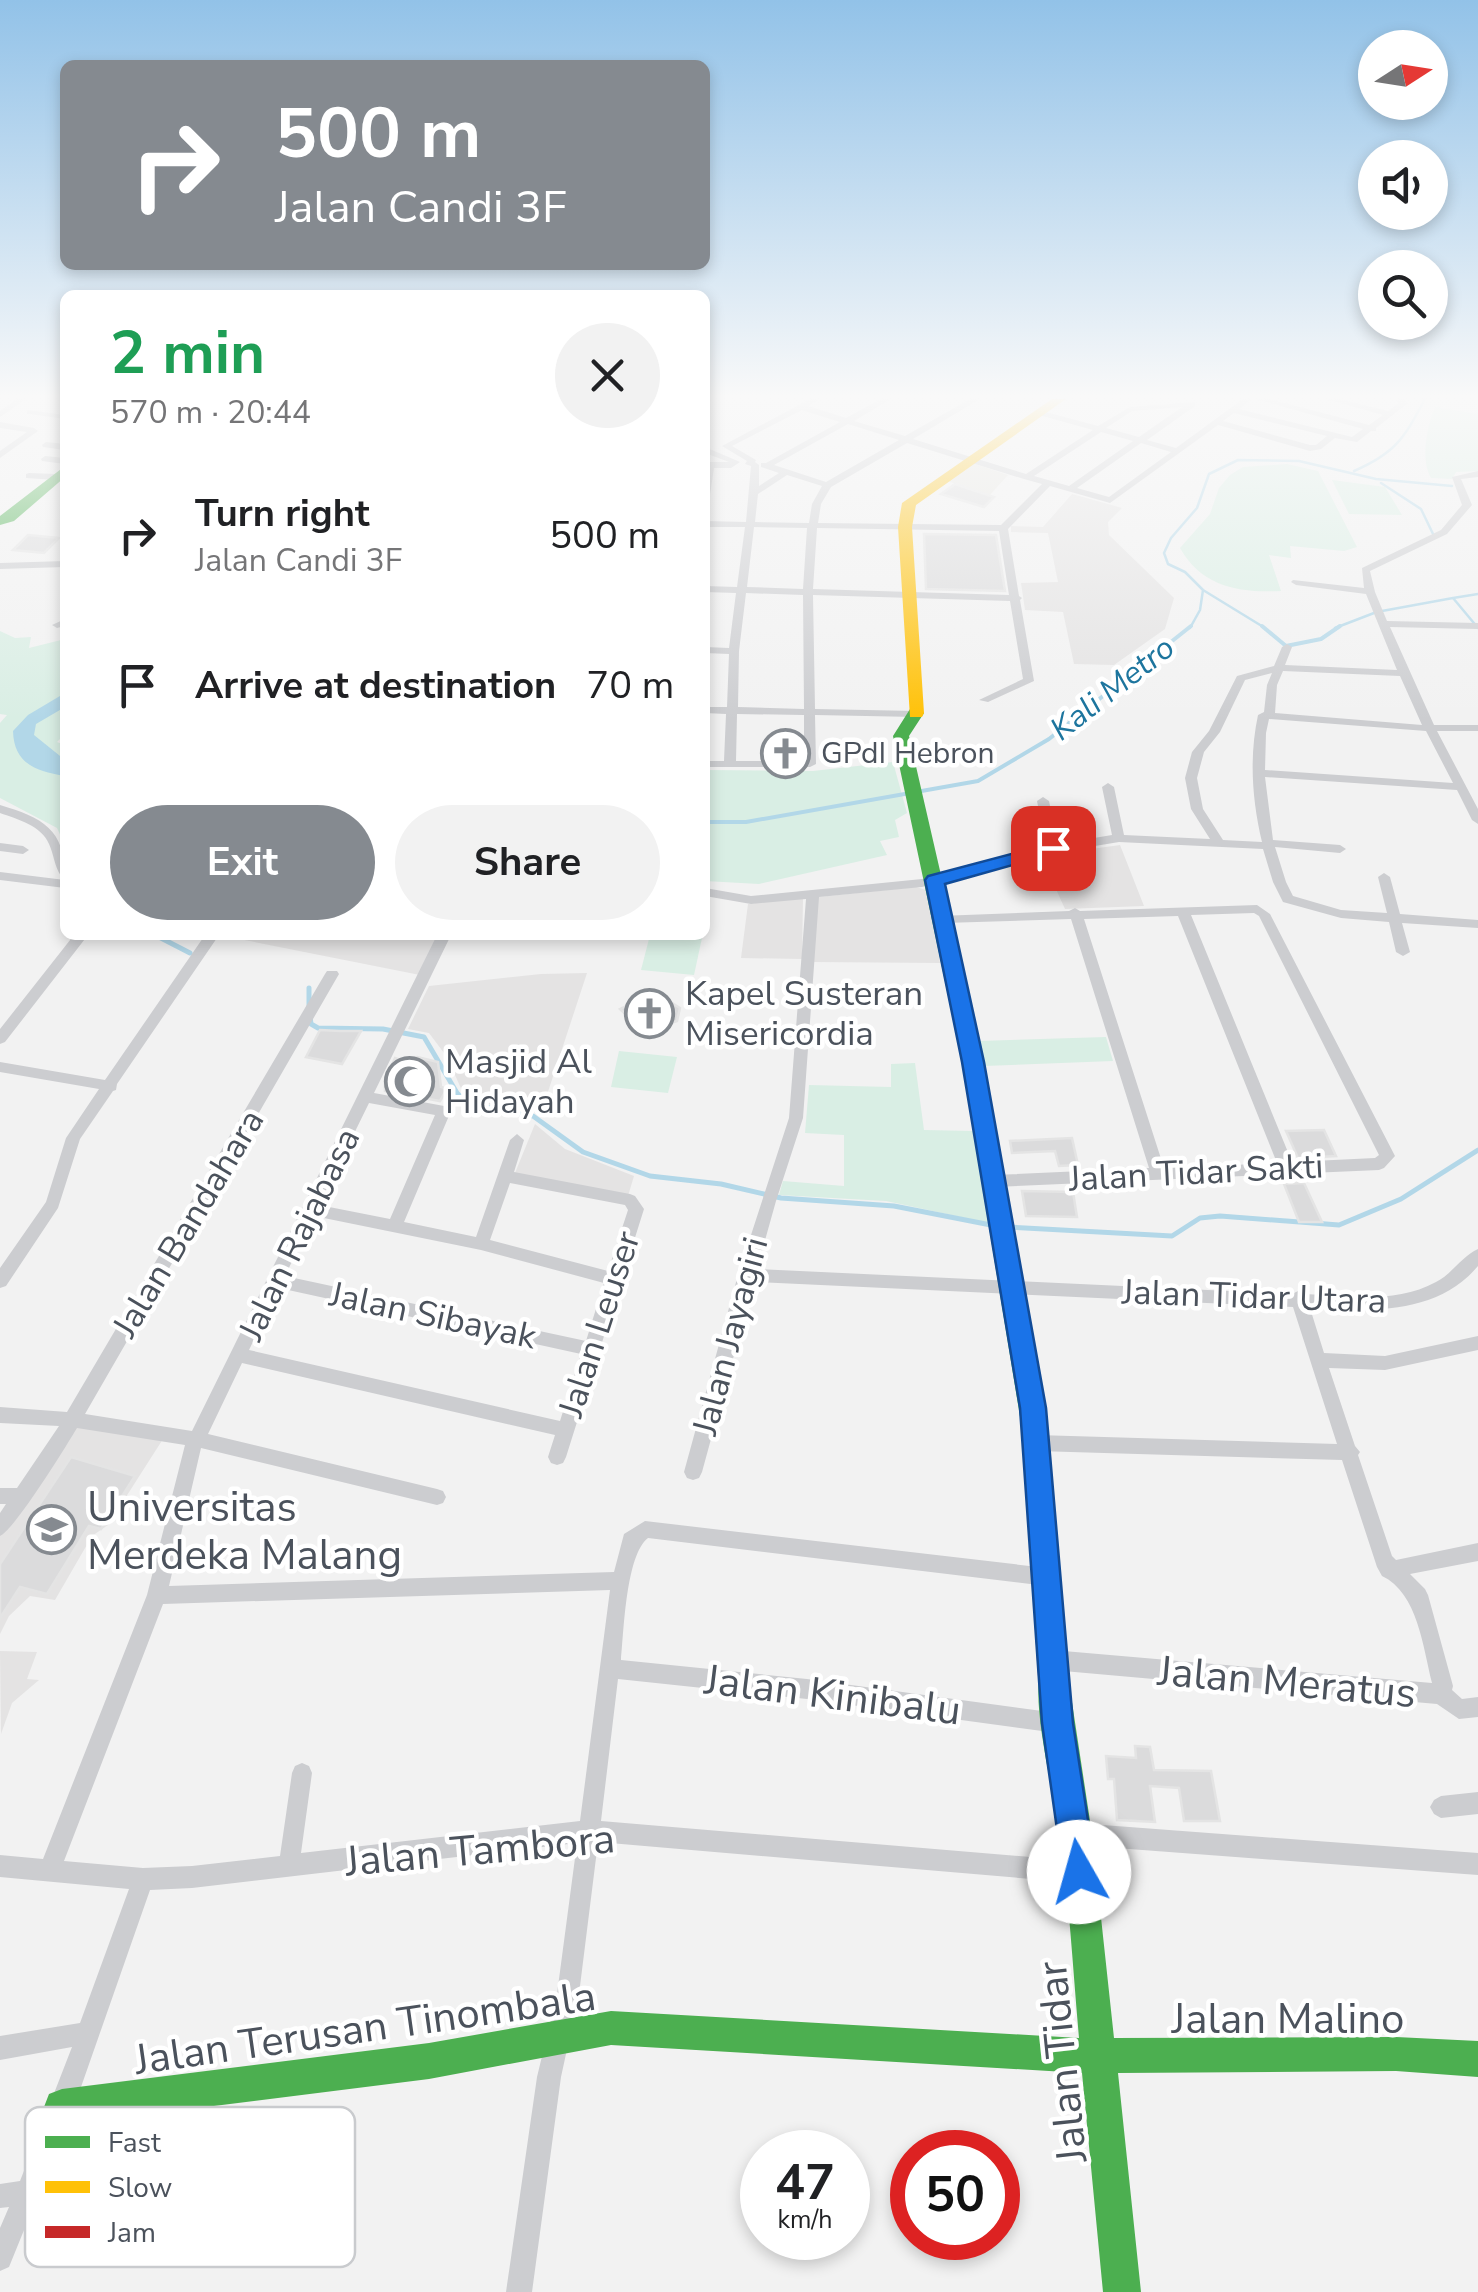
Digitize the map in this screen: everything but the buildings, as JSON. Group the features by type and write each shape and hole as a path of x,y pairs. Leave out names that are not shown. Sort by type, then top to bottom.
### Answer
{"main road":[{"path":"908,506 904,527 917,714"},
{"name":"Jalan Tidar","path":"917,714 902,732 902,744 944,919 995,1181 1037,1444 1058,1723 1076,1834 1122,2292"},
{"name":"Jalan Terusan Tinombala","path":"62,2107 429,2061 611,2028 1098,2056"},
{"name":"Jalan Malino","path":"1098,2056 1396,2054 1478,2058"}],"street":[{"path":"730,765 729,711 751,506"},
{"path":"710,764 810,764 809,592 814,506"},
{"path":"710,524 1003,528 1025,506"},
{"path":"1465,506 1444,532 1418,548 1368,566 1366,579 1403,673 1478,820"},
{"path":"984,700 1028,682 1003,528"},
{"path":"3,563 60,562"},
{"path":"1296,582 1370,592"},
{"path":"710,590 1017,598"},
{"path":"1384,624 1476,626"},
{"path":"1270,714 1272,684 1286,647"},
{"path":"710,650 734,651"},
{"path":"1218,842 1198,811 1190,787 1198,752 1214,732 1241,678 1279,668 1403,673"},
{"path":"710,710 917,714"},
{"path":"1478,728 1263,715 1260,773 1270,844 1288,899 1341,914 1478,924"},
{"path":"1260,773 1478,788"},
{"path":"1370,782 1376,798"},
{"path":"1108,786 1120,838"},
{"path":"1043,800 1053,848"},
{"path":"0,809 46,832 54,841 60,866"},
{"path":"710,893 744,900 935,880 1053,848 1120,838 1340,849"},
{"path":"0,847 23,850"},
{"path":"0,876 60,883"},
{"path":"1384,877 1404,952"},
{"name":"Jalan Jayagiri","path":"693,1472 746,1275 798,1110 814,893"},
{"name":"Jalan Tidar Sakti","path":"995,1181 1379,1164 1386,1160 1264,914 1249,906 1182,910"},
{"path":"944,919 1182,910 1287,1168"},
{"path":"1076,912 1158,1174"},
{"path":"0,1039 77,940"},
{"path":"0,1281 48,1212 70,1145 210,940"},
{"name":"Jalan Rajabasa","path":"49,1870 156,1595 196,1440 442,940"},
{"name":"Jalan Bandahara","path":"0,1528 73,1417 332,974"},
{"path":"0,1067 111,1086"},
{"path":"366,1097 444,1111 394,1227"},
{"path":"481,1244 517,1140"},
{"name":"Jalan Leuser","path":"506,1176 635,1204 557,1457"},
{"path":"311,1209 481,1244 614,1279"},
{"name":"Jalan Tidar Utara","path":"746,1275 1366,1304 1407,1300 1456,1281 1478,1255"},
{"name":"Jalan Sibayak","path":"276,1280 591,1349"},
{"path":"1298,1298 1389,1570 1478,1552"},
{"path":"1320,1360 1385,1363 1478,1343"},
{"path":"240,1355 565,1430"},
{"path":"0,1416 73,1417 196,1440 437,1497"},
{"path":"1037,1444 1351,1452"},
{"path":"0,1496 23,1496"},
{"path":"519,2292 549,2077 568,1994 621,1581 632,1540 645,1530 653,1530 1047,1576"},
{"name":"Jalan Meratus","path":"1052,1660 1441,1694 1444,1686 1424,1609 1418,1595 1389,1570"},
{"path":"156,1595 621,1581"},
{"name":"Jalan Kinibalu","path":"608,1668 807,1689 1058,1723"},
{"path":"1441,1694 1459,1710 1478,1707"},
{"path":"289,1866 302,1773"},
{"path":"1441,1807 1478,1804"},
{"name":"Jalan Tambora","path":"0,1866 142,1879 588,1831 1079,1872"},
{"path":"1076,1834 1478,1864"},
{"path":"62,2107 142,1879"},
{"path":"0,2048 88,2033"},
{"path":"0,2258 12,2194 25,2171"}],"shaded area":[{"path":"1061,506 1122,508 1108,522 1109,535 1174,598 1165,629 1114,665 1074,664 1063,612 1025,610 1021,583 1058,582 1048,533 1011,532 1011,526 1043,527"},
{"path":"1120,845 1144,906 1065,909 1041,856"},
{"path":"916,887 926,890 931,898 940,963 813,962 818,897"},
{"path":"803,897 802,959 741,958 748,904"},
{"path":"244,940 436,940 420,975"},
{"path":"587,973 542,1110 474,1103 463,1093 447,1057 429,1033 408,1029 429,986"},
{"path":"535,1124 565,1149 634,1176 628,1196 515,1173"},
{"name":"Universitas Merdeka Malang","path":"75,1427 163,1439 108,1525 92,1536 55,1600 30,1596 9,1616 0,1634 0,1535"},
{"name":"Universitas Merdeka Malang","path":"0,1651 37,1652 27,1679 39,1680 12,1703 1,1734"}],"green space":[{"path":"1213,506 1336,506 1357,547 1344,551 1290,546 1291,558 1269,555 1281,591 1236,589 1199,571 1180,548"},
{"path":"1345,506 1397,506 1402,515 1349,514"},
{"path":"0,631 15,638 31,637 29,648 60,640 60,834 57,828 0,798 0,723 7,715 0,714"},
{"path":"893,762 907,813 895,820 899,837 880,841 887,855 759,884 710,881 710,770 813,771"},
{"path":"649,940 702,940 694,975 641,970"},
{"path":"1106,1037 1113,1061 984,1066 979,1041"},
{"path":"619,1051 677,1057 668,1093 611,1087"},
{"path":"915,1063 924,1130 973,1131 989,1223 886,1201 779,1195 783,1181 844,1186 844,1135 805,1133 809,1085 891,1087 891,1064"}],"water":[{"path":"60,696 60,710 36,724 34,735 60,756 60,775 28,764 17,751 13,731 28,715"}],"waterway":[{"name":"Kali Metro","path":"1198,506 1171,538 1164,553 1168,564 1185,572 1203,590"},
{"path":"1416,506 1434,536"},
{"name":"Kali Metro","path":"1190,628 1200,610 1203,590"},
{"path":"1203,590 1263,627"},
{"path":"1453,598 1478,594"},
{"path":"1382,611 1453,598"},
{"path":"1453,598 1478,628"},
{"path":"1340,626 1374,613"},
{"name":"Kali Metro","path":"710,822 746,822 978,781 1049,739 1191,626"},
{"path":"1263,627 1286,646 1321,639 1340,626"},
{"path":"1335,628 1340,626"},
{"path":"165,940 190,953"},
{"path":"309,988 309,1005"},
{"path":"310,1016 311,1024 318,1028 383,1029 424,1037 457,1093 468,1104 533,1116 583,1152 650,1176 721,1184 781,1198 894,1206 996,1226"},
{"path":"1007,1227 1172,1236 1200,1218 1220,1216 1339,1225 1401,1199 1478,1150"}],"traffic: fast":[{"path":"0,521 23,506"},
{"path":"916,713 901,736 973,1062 1035,1429"},
{"path":"1053,1676 1076,1834 1122,2292"},
{"path":"62,2107 429,2061 611,2028 1068,2056 1396,2054 1478,2059"}],"traffic: slow":[{"path":"909,506 905,527 916,713"}],"traffic: jam":[{"path":"1035,1429 1053,1676"}],"place":[{"name":"GPdI Hebron","path":"786,753"},
{"name":"Kapel Susteran Misericordia","path":"650,1013"},
{"name":"Masjid Al Hidayah","path":"410,1081"},
{"name":"Universitas Merdeka Malang","path":"52,1530"}],"route":[{"path":"1053,848 935,880 973,1062 1033,1408 1060,1746 1079,1872"}]}
